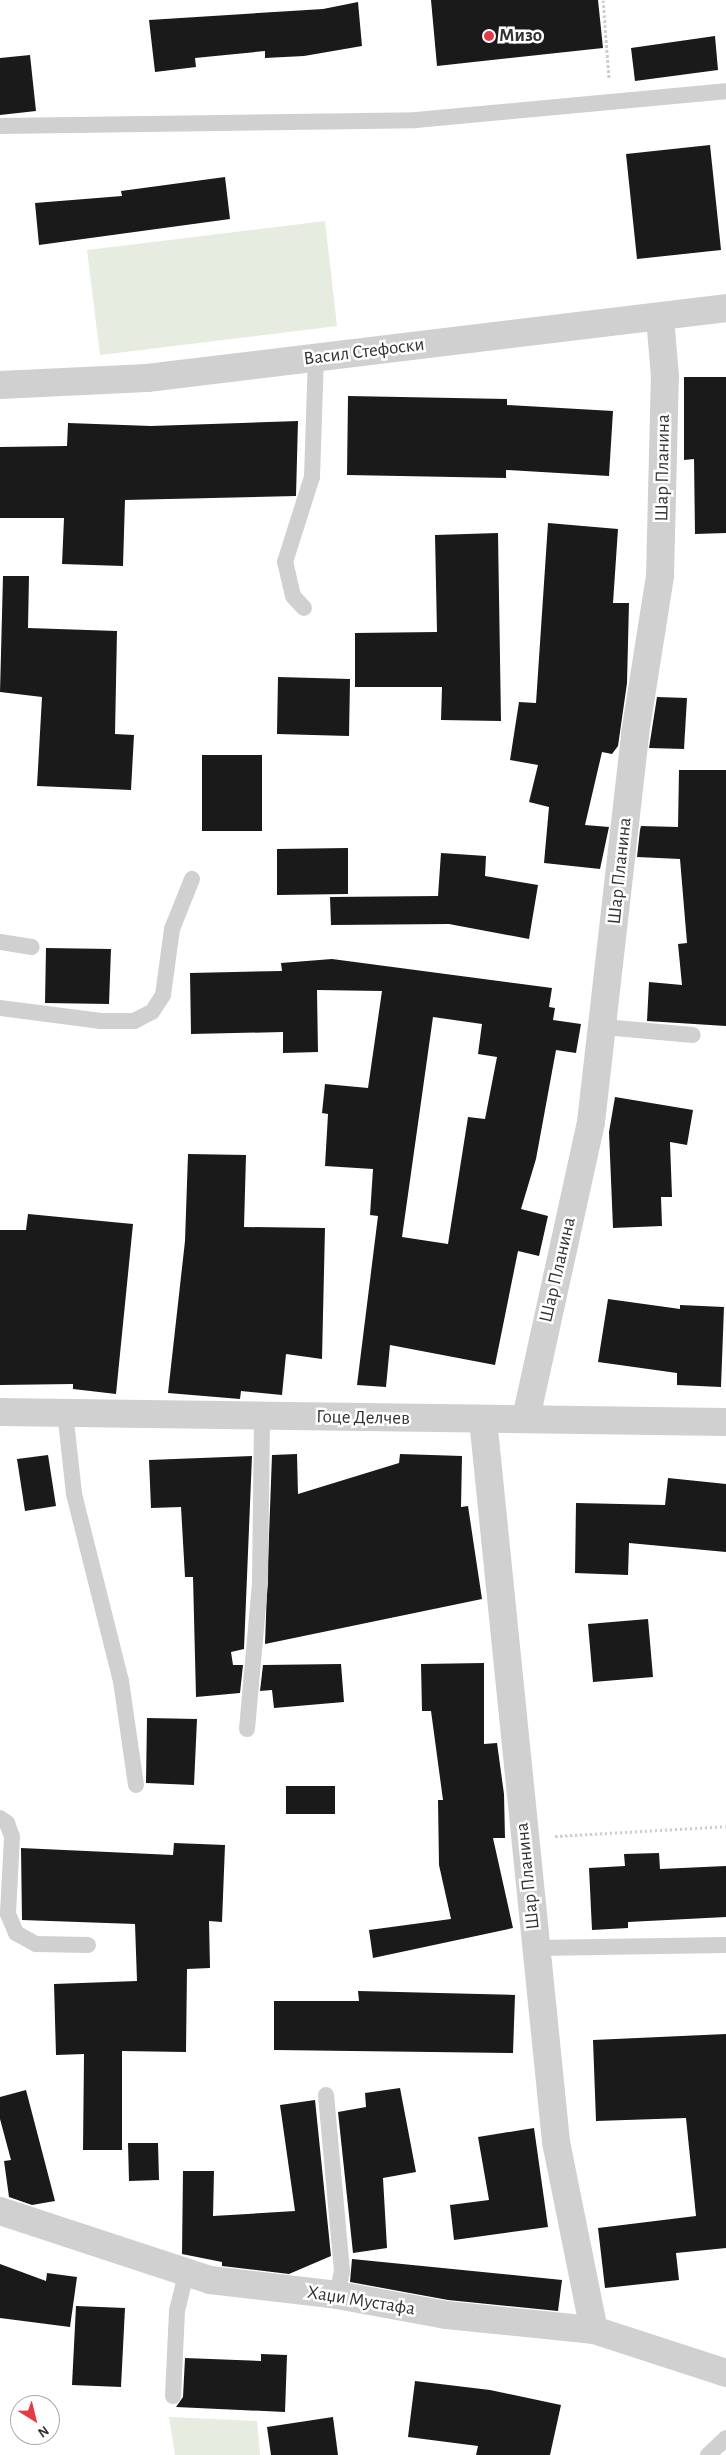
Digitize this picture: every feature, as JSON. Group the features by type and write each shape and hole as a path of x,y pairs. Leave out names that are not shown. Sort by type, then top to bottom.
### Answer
{"street":[{"name":"Васил Стефоски","path":"0,386 148,378 726,308"},
{"name":"Шар Планина","path":"526,1418 591,1122 604,1027 635,734 660,576 665,377 660,317"},
{"name":"Гоце Делчев","path":"0,1412 726,1422"},
{"name":"Шар Планина","path":"483,1419 556,2142 594,2330"},
{"name":"Хаџи Мустафа","path":"0,2211 187,2270 210,2280 337,2295 446,2315 594,2330 726,2373"}],"lane":[{"path":"0,126 416,120 726,91"},
{"path":"304,608 293,596 285,562 312,477 316,358"},
{"path":"0,1008 101,1021 134,1021 152,1012 163,995 172,929 192,879"},
{"path":"0,942 32,947"},
{"path":"604,1027 693,1035"},
{"path":"65,1412 74,1494 121,1681 136,1785"},
{"path":"247,1729 260,1583 262,1416"},
{"path":"0,1818 7,1823 12,1837 8,1914 16,1933 36,1944 88,1945"},
{"path":"535,1948 726,1945"},
{"path":"326,2095 342,2271 337,2295"},
{"path":"173,2396 177,2311 187,2270"},
{"path":"708,2455 726,2438"}],"path":[{"path":"603,0 612,101"},
{"path":"524,1838 726,1826"}],"shaded area":[{"path":"325,221 337,326 100,355 87,250"},
{"path":"169,2417 257,2421 260,2455 175,2455"}],"building":[{"path":"431,0 598,0 603,48 437,66"},
{"path":"358,2 362,46 304,56 265,58 265,51 195,58 196,67 155,72 149,20 323,9"},
{"path":"715,36 718,70 635,81 631,48"},
{"path":"30,55 36,111 0,115 0,58"},
{"path":"710,145 721,250 637,259 626,154"},
{"path":"225,177 230,219 39,245 35,203 122,196 121,191"},
{"path":"684,377 726,377 726,533 695,534 694,459 684,460"},
{"path":"348,396 507,399 507,405 613,411 609,476 506,470 506,478 347,475"},
{"path":"298,421 296,496 125,500 123,566 62,564 64,518 0,518 0,447 67,446 68,423 151,426"},
{"path":"548,523 618,529 613,603 629,603 627,683 618,746 612,754 602,752 585,825 609,827 600,869 544,863 549,807 529,802 538,765 510,760 519,702 536,703"},
{"path":"498,533 501,721 441,720 442,687 355,687 355,633 437,632 435,535"},
{"path":"3,576 29,576 28,628 117,631 115,734 134,735 131,790 37,786 42,697 0,692"},
{"path":"278,677 350,679 349,736 277,734"},
{"path":"657,697 687,698 684,749 649,748"},
{"path":"202,755 262,755 262,831 202,831"},
{"path":"679,770 726,770 726,1026 647,1021 649,982 682,985 678,944 687,943 680,859 637,857 640,830 641,826 678,827"},
{"path":"348,848 348,894 277,895 277,849"},
{"path":"441,853 486,856 485,876 538,885 529,939 449,924 331,925 330,897 438,896"},
{"path":"46,948 111,949 109,1004 45,1003"},
{"path":"332,959 552,988 549,1007 555,1008 553,1020 581,1024 576,1053 556,1050 536,1159 521,1209 548,1216 539,1256 518,1251 495,1365 390,1345 386,1387 357,1385 378,1216 370,1215 373,1169 325,1166 328,1114 322,1113 325,1084 368,1088 382,991 317,990 318,1052 283,1053 283,1032 191,1034 190,973 282,971 281,963","holes":["433,1017 482,1024 478,1054 497,1057 485,1119 468,1117 448,1244 402,1237"]},
{"path":"615,1097 693,1110 687,1145 670,1142 672,1197 661,1197 662,1226 613,1228 609,1132"},
{"path":"188,1154 246,1155 244,1227 325,1228 322,1359 286,1354 282,1395 241,1391 240,1399 168,1393 185,1241"},
{"path":"28,1214 133,1224 116,1394 73,1389 73,1384 0,1385 0,1230 26,1230"},
{"path":"608,1299 680,1309 680,1305 724,1307 721,1387 677,1385 677,1373 598,1362"},
{"path":"297,1454 298,1494 399,1463 400,1454 462,1456 461,1507 468,1506 482,1599 265,1644 272,1455"},
{"path":"48,1455 56,1506 25,1511 17,1459"},
{"path":"252,1456 244,1649 231,1652 233,1665 243,1665 240,1693 196,1697 193,1577 185,1577 181,1507 151,1508 149,1460"},
{"path":"668,1478 726,1484 726,1552 629,1543 628,1575 575,1573 576,1503 665,1505"},
{"path":"648,1619 653,1677 593,1682 588,1624"},
{"path":"484,1663 484,1744 497,1743 504,1794 505,1838 493,1838 513,1928 373,1958 369,1930 451,1919 439,1865 438,1800 443,1800 431,1711 422,1711 421,1664"},
{"path":"341,1664 344,1702 274,1708 272,1690 260,1691 263,1665"},
{"path":"147,1718 197,1719 194,1785 146,1783"},
{"path":"286,1786 335,1786 335,1814 286,1814"},
{"path":"174,1843 225,1845 222,1922 209,1921 210,1968 187,1969 186,2052 122,2051 122,2150 83,2150 84,2054 56,2055 54,1984 137,1981 135,1924 22,1920 21,1848 173,1855"},
{"path":"659,1853 660,1869 726,1866 726,1917 628,1922 628,1928 592,1930 589,1868 625,1866 624,1854"},
{"path":"358,1991 515,1995 513,2053 274,2050 274,2001 359,2001"},
{"path":"726,2034 726,2248 676,2253 679,2280 605,2288 598,2228 696,2216 686,2118 596,2121 593,2040"},
{"path":"400,2088 416,2172 383,2178 387,2248 353,2253 338,2112 366,2107 365,2093"},
{"path":"26,2090 55,2201 32,2205 9,2197 4,2161 11,2160 0,2119 0,2097"},
{"path":"315,2100 331,2256 289,2274 222,2266 222,2262 182,2254 183,2171 214,2171 213,2216 295,2211 280,2105"},
{"path":"534,2128 548,2227 454,2240 450,2205 489,2200 478,2137"},
{"path":"128,2143 158,2143 159,2180 129,2181"},
{"path":"352,2259 562,2280 558,2311 448,2300 350,2282"},
{"path":"0,2264 46,2281 47,2273 77,2277 70,2327 0,2318"},
{"path":"76,2306 125,2308 121,2387 72,2385"},
{"path":"261,2354 287,2355 285,2412 176,2407 183,2397 185,2358 261,2361"},
{"path":"415,2381 490,2390 561,2405 550,2455 476,2455 478,2446 408,2437"},
{"path":"333,2417 338,2455 271,2455 267,2427"}],"place":[{"name":"Мизо","path":"489,36"}]}
